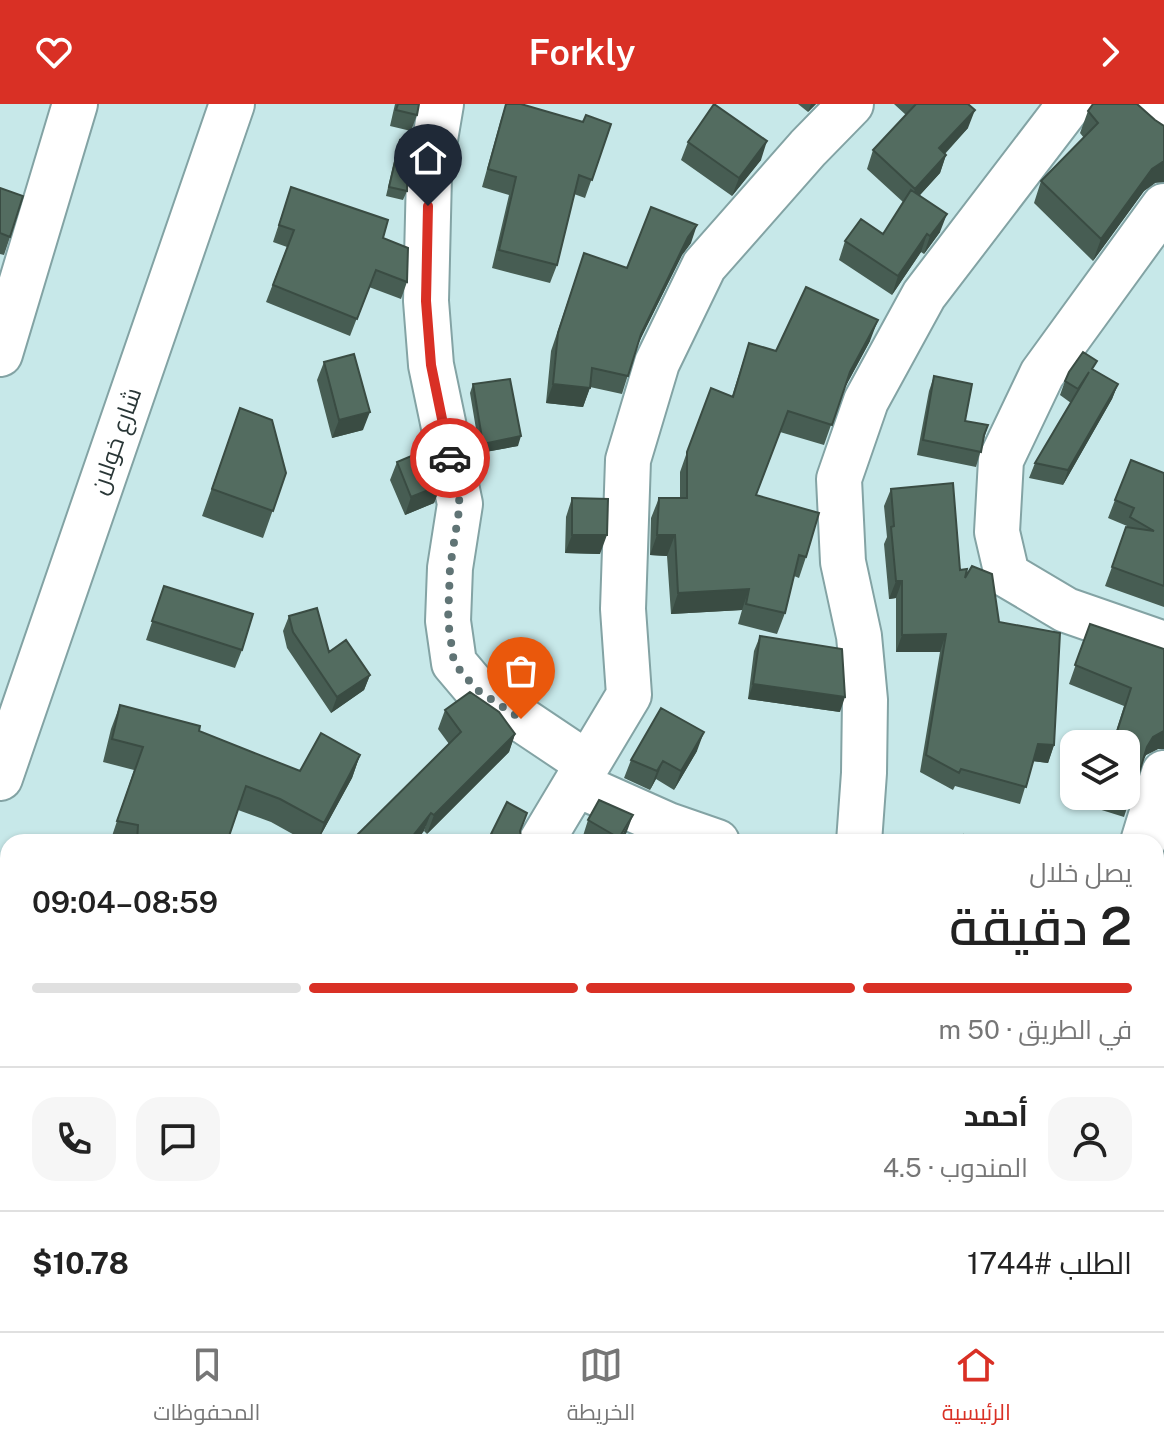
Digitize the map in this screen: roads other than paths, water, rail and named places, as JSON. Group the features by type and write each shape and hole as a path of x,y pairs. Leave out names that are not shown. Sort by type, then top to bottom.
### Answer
{"street":[{"path":"0,354 75,104"},
{"name":"شارع خولان","path":"0,778 232,104"},
{"path":"441,104 429,175 426,301 431,365 460,504 450,568 448,621 454,663 476,689 582,774 668,825 694,834"},
{"path":"546,834 629,695 623,609 628,460 657,363 704,266 851,104"},
{"path":"860,834 865,700 859,636 843,562 839,479 866,401 924,295 1070,104"},
{"path":"1143,104 1164,124"},
{"path":"1164,206 1042,374 1001,460 997,532 1007,575 1066,610 1164,644"},
{"path":"1145,834 1164,773"}]}
